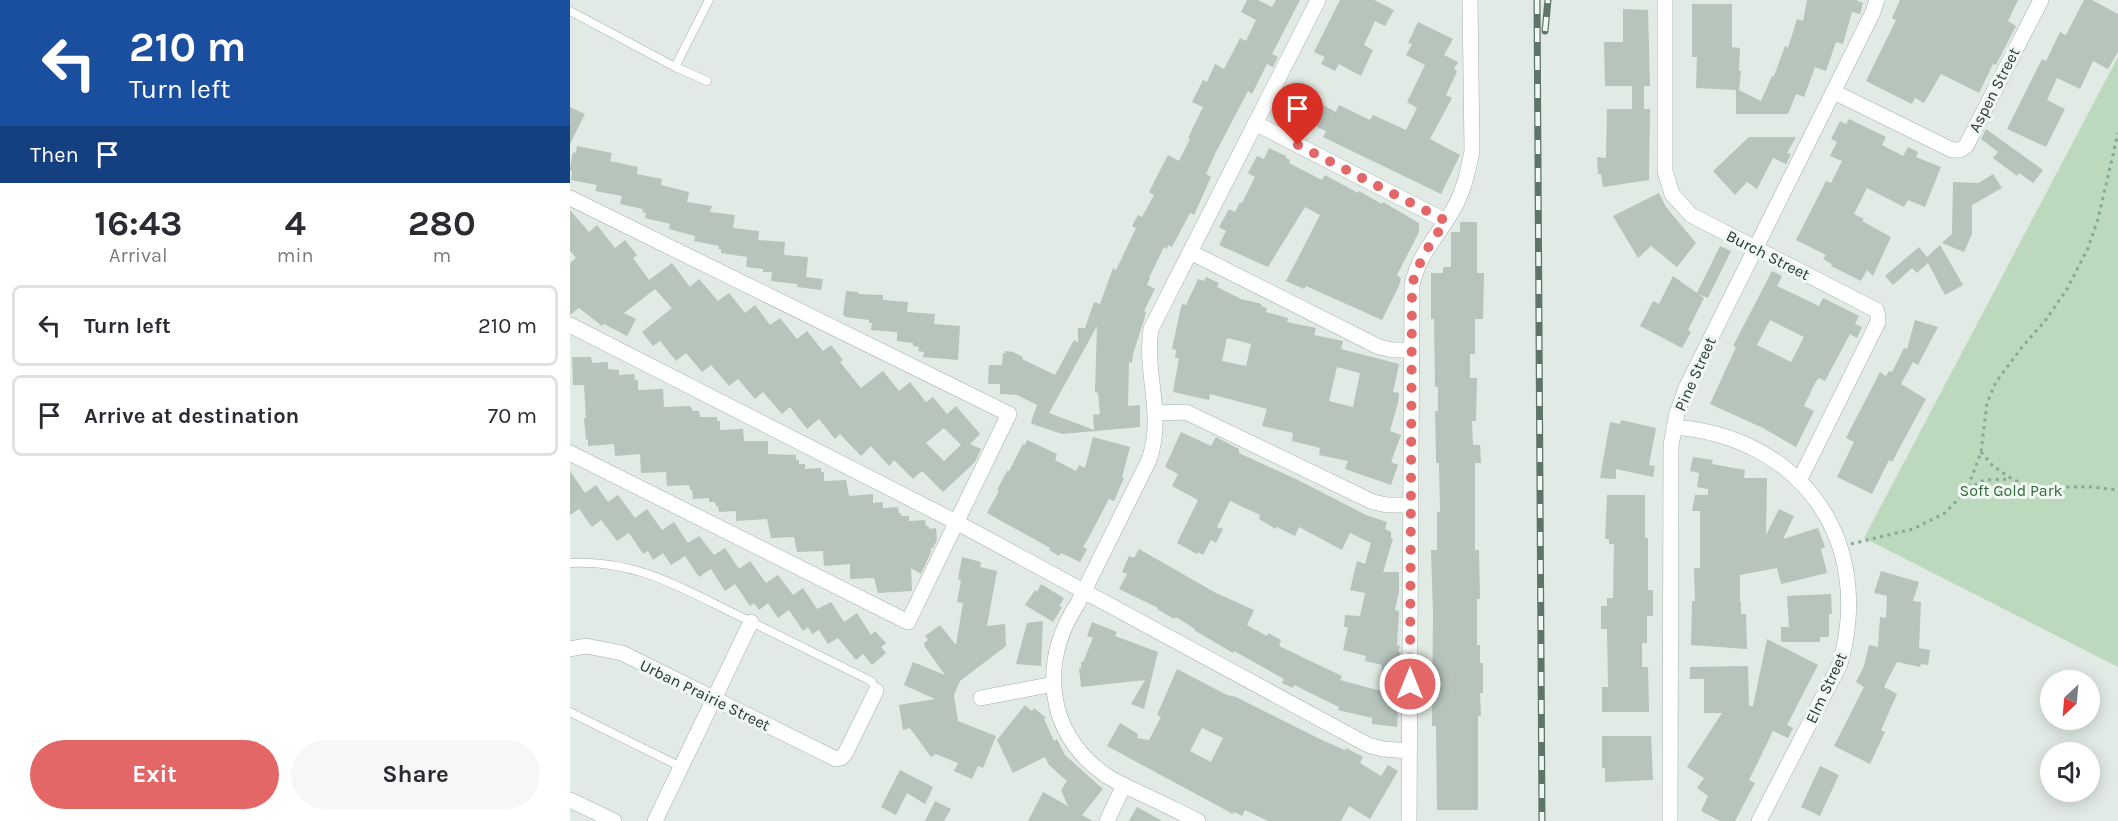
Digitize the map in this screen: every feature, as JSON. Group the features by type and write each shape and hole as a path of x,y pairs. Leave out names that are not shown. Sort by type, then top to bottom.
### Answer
{"street":[{"path":"1198,821 1124,785 1103,773 1088,760 1075,745 1057,706 1054,660 1059,638 1067,620 1149,460 1154,444 1156,413 1149,359 1151,329 1318,0"},
{"path":"1409,821 1412,294 1416,269 1461,194 1468,173 1472,151 1470,0"},
{"name":"Burch Street","path":"1665,0 1665,171 1672,194 1691,215 1876,310 1878,316 1878,322 1799,481"},
{"name":"Pine Street","path":"1670,821 1671,445 1674,427 1686,388 1834,92 1877,0"},
{"name":"Aspen Street","path":"1834,92 1952,150 1960,150 1966,146 2041,0"},
{"path":"1255,123 1446,221"},
{"path":"570,198 1009,414 908,622 570,453"},
{"path":"1190,252 1379,347 1412,350"},
{"path":"570,325 956,522 1368,745 1409,751"},
{"path":"1156,413 1186,412 1373,502 1387,505 1411,505"},
{"name":"Elm Street","path":"1674,427 1695,428 1725,435 1772,458 1799,481 1827,517 1838,540 1845,564 1850,618 1840,664 1759,821"},
{"path":"655,821 751,622"},
{"name":"Urban Prairie Street","path":"570,650 586,646 622,653 836,759 845,754 876,691"},
{"path":"981,698 1054,684"},
{"path":"1107,821 1124,785"},
{"path":"570,800 614,821"}],"lane":[{"path":"675,67 709,0"},
{"path":"570,11 706,81"},
{"path":"570,563 612,563 671,582 872,682 876,691"},
{"path":"570,712 681,767"}],"path":[{"path":"1967,490 1981,452 1987,403 1996,382 2045,321 2088,248 2098,219 2118,133"},
{"path":"1981,452 1993,466 2031,488 2091,487 2118,490"},
{"path":"1838,540 1853,544 1913,529 1944,513 1967,490 1984,480 2012,479"}],"green space":[{"name":"Soft Gold Park","path":"2118,57 2118,667 1864,538"}],"building":[{"path":"1247,0 1258,0 1272,7 1276,0 1300,0 1272,54 1278,57 1273,67 1267,64 1252,94 1248,91 1216,152 1206,174 1211,177 1194,215 1190,213 1172,247 1168,245 1167,249 1164,247 1149,278 1147,285 1155,289 1144,311 1146,312 1132,363 1129,362 1128,406 1140,405 1140,427 1062,434 1032,424 1037,405 1017,395 1000,394 1000,384 988,384 989,365 1002,365 1003,353 1013,352 1023,357 1022,359 1055,375 1074,340 1078,342 1078,328 1085,328 1094,302 1100,304 1113,268 1116,270 1136,228 1132,226 1138,215 1142,217 1154,195 1149,192 1168,155 1179,161 1203,107 1192,102 1203,80 1207,82 1215,64 1224,69 1240,38 1246,41 1256,20 1241,12","holes":["1097,326 1095,392 1098,393 1100,414 1093,415 1094,430 1049,413"]},
{"path":"1340,0 1374,0 1394,10 1385,26 1375,21 1364,45 1373,50 1361,76 1339,64 1335,71 1321,64 1325,57 1314,52"},
{"path":"1807,0 1856,0 1863,3 1860,14 1852,12 1843,44 1836,42 1826,71 1815,67 1804,97 1796,94 1788,114 1736,114 1736,90 1696,88 1697,57 1692,57 1692,4 1732,4 1732,47 1740,48 1739,90 1761,101 1774,76 1785,46 1788,48 1797,19 1803,21"},
{"path":"1900,0 2018,0 2008,21 2016,26 1979,93 1941,74 1924,103 1915,98 1912,104 1866,81 1896,20 1892,18"},
{"path":"2084,0 2092,0 2118,14 2118,52 2108,69 2093,61 2080,89 2057,78 2047,100 2065,109 2046,147 2007,129 2042,59 2046,61 2060,32 2066,35"},
{"path":"1623,9 1648,10 1650,86 1644,86 1644,109 1650,109 1649,180 1603,187 1601,174 1598,174 1597,157 1606,158 1607,109 1632,109 1632,86 1605,86 1604,42 1623,42"},
{"path":"1418,22 1453,39 1444,55 1458,62 1454,69 1457,71 1456,74 1446,95 1452,98 1430,139 1460,155 1441,194 1323,137 1326,131 1295,116 1297,114 1291,111 1297,98 1303,101 1306,96 1336,112 1339,105 1370,120 1373,115 1406,130 1417,108 1407,102 1425,65 1406,55 1412,44 1408,43"},
{"path":"570,107 585,114 570,144"},
{"path":"1849,119 1886,137 1882,145 1903,156 1908,147 1918,152 1916,157 1941,167 1925,207 1908,200 1904,207 1867,188 1854,214 1891,237 1873,276 1867,270 1861,281 1831,266 1832,264 1823,259 1826,255 1796,240 1826,181 1831,183 1842,161 1830,156 1837,142 1831,139 1840,121 1846,124"},
{"path":"1986,129 2043,170 2033,183 2019,173 2017,176 1993,158 1998,152 1981,139"},
{"path":"1749,137 1796,137 1787,153 1791,154 1786,164 1773,158 1757,189 1747,182 1735,195 1713,171"},
{"path":"577,146 612,153 610,161 638,167 637,174 662,179 661,185 689,192 687,202 712,206 710,212 735,215 733,228 759,231 758,240 785,242 784,255 808,257 806,277 823,279 821,290 771,281 772,272 746,267 747,257 721,253 719,246 694,241 695,236 669,229 670,224 645,218 646,213 642,212 643,209 620,204 622,196 595,191 597,185 571,180 570,168 573,152 576,153"},
{"path":"1269,148 1286,156 1290,160 1289,163 1322,180 1325,175 1358,193 1359,191 1382,204 1383,202 1419,223 1419,232 1397,275 1401,278 1399,286 1382,320 1306,286 1304,289 1286,281 1320,215 1305,207 1268,267 1219,245 1226,231 1219,227 1229,209 1235,212 1240,202 1242,203 1255,177 1248,173 1257,156 1264,159"},
{"path":"1993,174 2002,188 1972,205 1972,234 1964,252 1942,243 1952,234 1953,182 1979,183"},
{"path":"1659,193 1666,207 1696,243 1677,267 1651,246 1638,258 1613,216"},
{"path":"570,210 589,232 597,225 615,248 625,240 637,255 633,258 649,280 672,263 690,287 699,279 718,301 729,293 745,313 755,305 770,325 780,318 797,339 807,331 823,351 831,345 843,360 840,362 861,388 883,371 899,391 910,382 926,402 933,397 947,414 956,406 980,434 970,444 981,449 975,462 943,492 922,471 913,479 894,460 889,466 871,446 861,456 840,434 835,439 819,419 807,429 790,407 782,414 763,392 755,399 738,379 729,386 711,365 702,372 686,353 676,361 660,341 653,346 642,332 672,308 655,289 624,313 636,319 627,336 604,324 602,326 579,308 570,315 570,263 576,258 570,251","holes":["944,428 961,445 944,461 926,443"]},
{"path":"1460,222 1477,222 1477,273 1484,273 1483,319 1475,319 1475,354 1470,354 1470,378 1477,378 1476,421 1472,421 1473,445 1480,445 1481,463 1475,463 1475,550 1479,550 1480,599 1477,599 1477,645 1480,645 1480,663 1483,663 1483,693 1480,693 1481,716 1478,716 1478,810 1437,810 1436,726 1432,726 1431,550 1437,550 1437,512 1440,512 1435,411 1438,411 1438,387 1435,387 1431,273 1443,273 1443,267 1451,267 1451,232 1460,232"},
{"path":"1940,245 1963,285 1945,295 1928,263 1917,273 1912,268 1893,285 1885,276 1919,247 1927,257"},
{"path":"1720,246 1731,251 1708,298 1698,294 1704,298 1682,348 1640,326 1653,301 1659,304 1673,276 1697,293"},
{"path":"1772,271 1782,276 1777,286 1819,306 1823,298 1859,316 1855,324 1862,327 1857,338 1850,334 1825,381 1819,378 1815,383 1804,406 1814,411 1796,447 1763,428 1710,404 1736,347 1733,346","holes":["1770,320 1804,337 1791,362 1757,345"]},
{"path":"1206,277 1219,283 1217,287 1241,299 1262,304 1261,306 1267,308 1266,312 1288,318 1287,322 1316,328 1314,335 1343,341 1341,349 1399,364 1393,392 1399,393 1398,403 1390,431 1401,435 1391,462 1398,465 1391,485 1345,469 1348,461 1319,455 1320,448 1292,441 1293,433 1262,426 1267,409 1210,394 1209,400 1173,392 1179,358 1175,358 1176,350 1172,349 1180,311 1182,304 1186,305 1198,279 1204,281","holes":["1227,338 1251,344 1246,366 1222,361","1337,367 1360,373 1353,407 1329,401"]},
{"path":"846,291 883,295 883,300 908,302 907,312 935,314 934,324 960,326 958,360 923,357 924,352 918,351 919,347 913,346 913,343 897,341 897,332 871,330 872,323 869,323 869,320 846,317 843,315"},
{"path":"1915,320 1938,327 1918,365 1913,362 1901,384 1926,399 1892,462 1889,460 1872,494 1837,477 1854,442 1846,438 1880,372 1886,376 1889,371 1892,372 1904,348 1907,349"},
{"path":"572,357 591,357 592,363 608,362 608,369 619,370 619,375 634,374 635,380 638,380 638,390 663,389 664,407 690,406 693,411 699,411 700,417 717,417 717,421 720,421 720,430 743,429 744,441 768,441 768,454 796,455 799,464 805,464 805,469 821,468 821,472 824,472 824,481 846,480 849,496 873,494 873,503 883,502 883,508 898,507 901,516 909,516 909,521 925,520 929,529 936,528 937,540 931,548 921,574 911,568 912,591 878,593 874,578 850,579 850,564 824,566 823,551 797,552 794,537 771,538 767,519 736,521 736,511 719,512 718,506 715,502 709,502 709,498 693,499 689,485 667,486 666,472 641,473 640,454 615,456 614,444 588,446 584,418 586,418 584,385 573,385"},
{"path":"1621,420 1656,428 1649,465 1655,466 1653,477 1616,469 1616,479 1600,478 1610,422 1620,424"},
{"path":"1181,432 1211,446 1216,437 1239,449 1239,453 1366,515 1387,522 1385,529 1391,532 1393,539 1383,572 1399,572 1399,591 1395,610 1399,611 1397,645 1400,646 1398,652 1400,652 1400,663 1394,686 1399,686 1397,727 1372,724 1372,718 1338,710 1339,707 1294,685 1293,688 1282,683 1284,679 1234,651 1233,653 1176,617 1174,619 1158,608 1119,589 1127,574 1122,572 1129,556 1134,558 1139,549 1216,593 1254,610 1247,625 1267,636 1268,633 1281,640 1279,646 1342,676 1340,680 1381,691 1382,665 1365,661 1366,656 1343,650 1348,627 1344,627 1345,615 1360,616 1365,593 1350,590 1357,561 1365,564 1371,543 1350,533 1342,550 1299,527 1295,536 1277,527 1276,529 1259,519 1260,515 1230,501 1217,527 1223,529 1216,543 1211,540 1203,555 1177,543 1198,500 1172,486 1178,474 1165,467"},
{"path":"1093,437 1130,447 1122,477 1124,478 1114,501 1109,499 1083,547 1087,549 1080,562 1061,553 1059,556 1049,550 1050,548 987,513 1007,471 1027,440 1057,454 1055,460 1076,471 1079,465 1085,468"},
{"path":"1693,457 1713,460 1712,464 1745,470 1744,478 1767,478 1766,535 1779,509 1794,516 1783,539 1818,528 1825,547 1821,549 1827,573 1781,584 1777,568 1740,575 1741,614 1746,614 1747,649 1691,645 1692,601 1695,601 1694,568 1700,568 1700,511 1692,511 1695,495 1708,495 1708,489 1697,487 1699,473 1690,471"},
{"path":"570,471 585,493 596,485 608,502 618,495 635,518 647,509 662,530 674,522 688,543 699,536 714,555 725,548 739,569 750,561 766,583 778,575 793,595 803,588 817,609 831,602 844,622 857,613 871,635 875,631 886,643 881,647 886,653 872,665 863,654 856,660 838,638 828,644 819,630 812,634 808,627 803,631 789,610 778,618 768,603 759,610 754,603 750,606 735,584 725,591 711,569 699,577 685,556 671,565 663,553 653,560 648,551 643,554 629,533 617,541 601,520 592,527 579,509 570,515"},
{"path":"1607,495 1645,495 1648,590 1653,590 1653,616 1647,616 1647,643 1642,643 1642,667 1648,667 1649,712 1602,712 1602,687 1608,687 1607,629 1601,629 1601,606 1607,606 1607,598 1613,598 1614,544 1609,544 1609,539 1605,539"},
{"path":"962,557 981,562 980,567 997,571 987,626 1005,624 1006,646 960,681 954,695 958,721 996,736 983,768 978,766 972,779 954,771 958,763 936,754 931,757 910,728 903,730 899,705 935,699 904,685 913,662 945,675 925,647 924,643 928,640 925,636 940,625 956,645 963,603 957,602"},
{"path":"1881,571 1919,582 1913,601 1921,602 1919,648 1930,650 1928,665 1921,664 1920,667 1897,662 1884,687 1897,694 1881,730 1885,732 1870,764 1834,746 1864,687 1856,682 1864,666 1869,645 1878,647 1880,617 1886,618 1887,596 1874,593"},
{"path":"1041,584 1064,598 1059,606 1062,607 1053,622 1025,605"},
{"path":"1831,594 1832,614 1829,614 1829,637 1820,637 1820,642 1781,642 1781,627 1789,627 1787,596"},
{"path":"1043,621 1041,666 1016,664 1027,623"},
{"path":"1092,622 1117,632 1115,636 1158,652 1144,709 1131,704 1145,680 1081,687 1079,668 1081,668 1081,662 1093,638 1087,636"},
{"path":"1767,639 1818,665 1787,725 1793,728 1788,738 1773,731 1749,780 1755,783 1735,821 1720,821 1701,811 1708,796 1697,788 1704,778 1687,767 1722,713 1704,713 1704,679 1690,679 1690,667 1748,666 1749,706 1753,706"},
{"path":"1177,669 1322,740 1345,750 1346,748 1363,757 1360,763 1381,776 1388,765 1398,771 1370,819 1349,806 1341,821 1268,821 1245,810 1242,816 1234,812 1233,814 1107,746 1120,723 1138,734 1137,738 1149,740 1161,717 1157,715","holes":["1202,728 1223,738 1211,762 1190,751"]},
{"path":"1025,705 1032,711 1034,708 1046,718 1044,719 1054,741 1057,739 1065,755 1103,789 1082,815 1093,821 1028,821 1043,792 1068,806 1061,790 1067,781 1049,765 1045,757 1013,773 997,740"},
{"path":"1602,736 1651,736 1653,780 1605,782 1605,768 1602,768"},
{"path":"1820,766 1839,775 1820,816 1801,807"},
{"path":"900,770 933,787 925,804 907,793 896,815 881,807"},
{"path":"935,801 951,809 944,821 925,821"},
{"path":"1137,807 1162,821 1129,821"}],"railway":[{"path":"1537,0 1542,821"},
{"path":"1545,31 1548,0"}],"route":[{"path":"1298,145 1446,221 1424,253 1416,269 1412,285 1410,684"}]}
